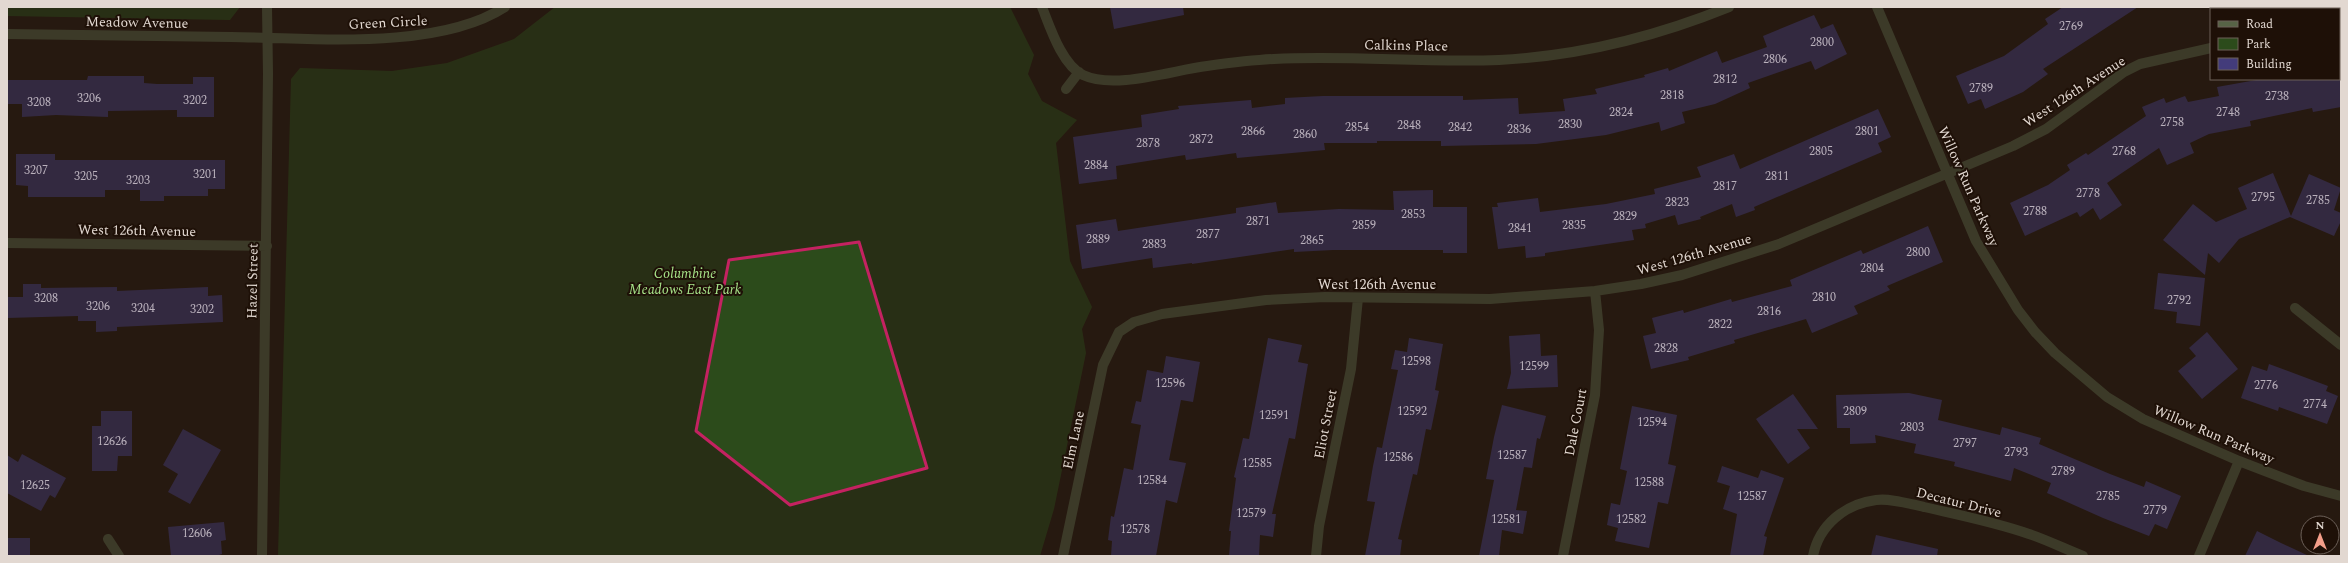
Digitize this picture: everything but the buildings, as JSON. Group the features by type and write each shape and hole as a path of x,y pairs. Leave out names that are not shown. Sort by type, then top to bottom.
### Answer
{"street":[{"name":"Hazel Street","path":"262,556 267,246 267,7"},
{"name":"Green Circle","path":"267,37 416,36 447,31 478,21 505,7"},
{"path":"1042,7 1064,56 1079,72 1066,89"},
{"name":"Calkins Place","path":"1079,72 1094,78 1113,80 1208,66 1273,59 1499,60 1600,48 1648,36 1693,22 1729,7"},
{"name":"Willow Run Parkway","path":"1877,7 1976,241 2014,304 2035,332 2055,353 2107,397 2143,419 2239,461 2304,486 2341,496"},
{"name":"Meadow Avenue","path":"7,34 267,37"},
{"name":"West 126th Avenue","path":"1119,332 1134,322 1162,314 1266,300 1358,298 1490,299 1595,291 1682,275 1779,244 2013,146 2046,129 2129,70 2140,64 2210,48"},
{"name":"West 126th Avenue","path":"7,243 267,246"},
{"name":"Dale Court","path":"1563,556 1595,395 1599,330 1595,291"},
{"name":"Eliot Street","path":"1316,556 1320,526 1350,369 1358,298"},
{"path":"2296,308 2341,345"},
{"name":"Elm Lane","path":"1063,556 1102,365 1119,332"},
{"path":"2199,556 2239,461"},
{"name":"Decatur Drive","path":"1813,556 1815,546 1830,522 1844,510 1860,503 1878,499 1897,501 2029,534 2082,556"},
{"path":"108,539 119,556"}],"highlighted area":[{"path":"859,242 927,468 790,505 696,431 729,260"}],"green space":[{"path":"7,7 240,7 230,20 7,16"},
{"name":"Columbine Meadows East Park","path":"555,7 1010,7 1034,55 1028,74 1042,101 1077,120 1056,143 1070,261 1092,307 1082,329 1086,353 1054,509 1040,556 278,556 291,79 300,68 392,71 447,63 514,39"}]}
